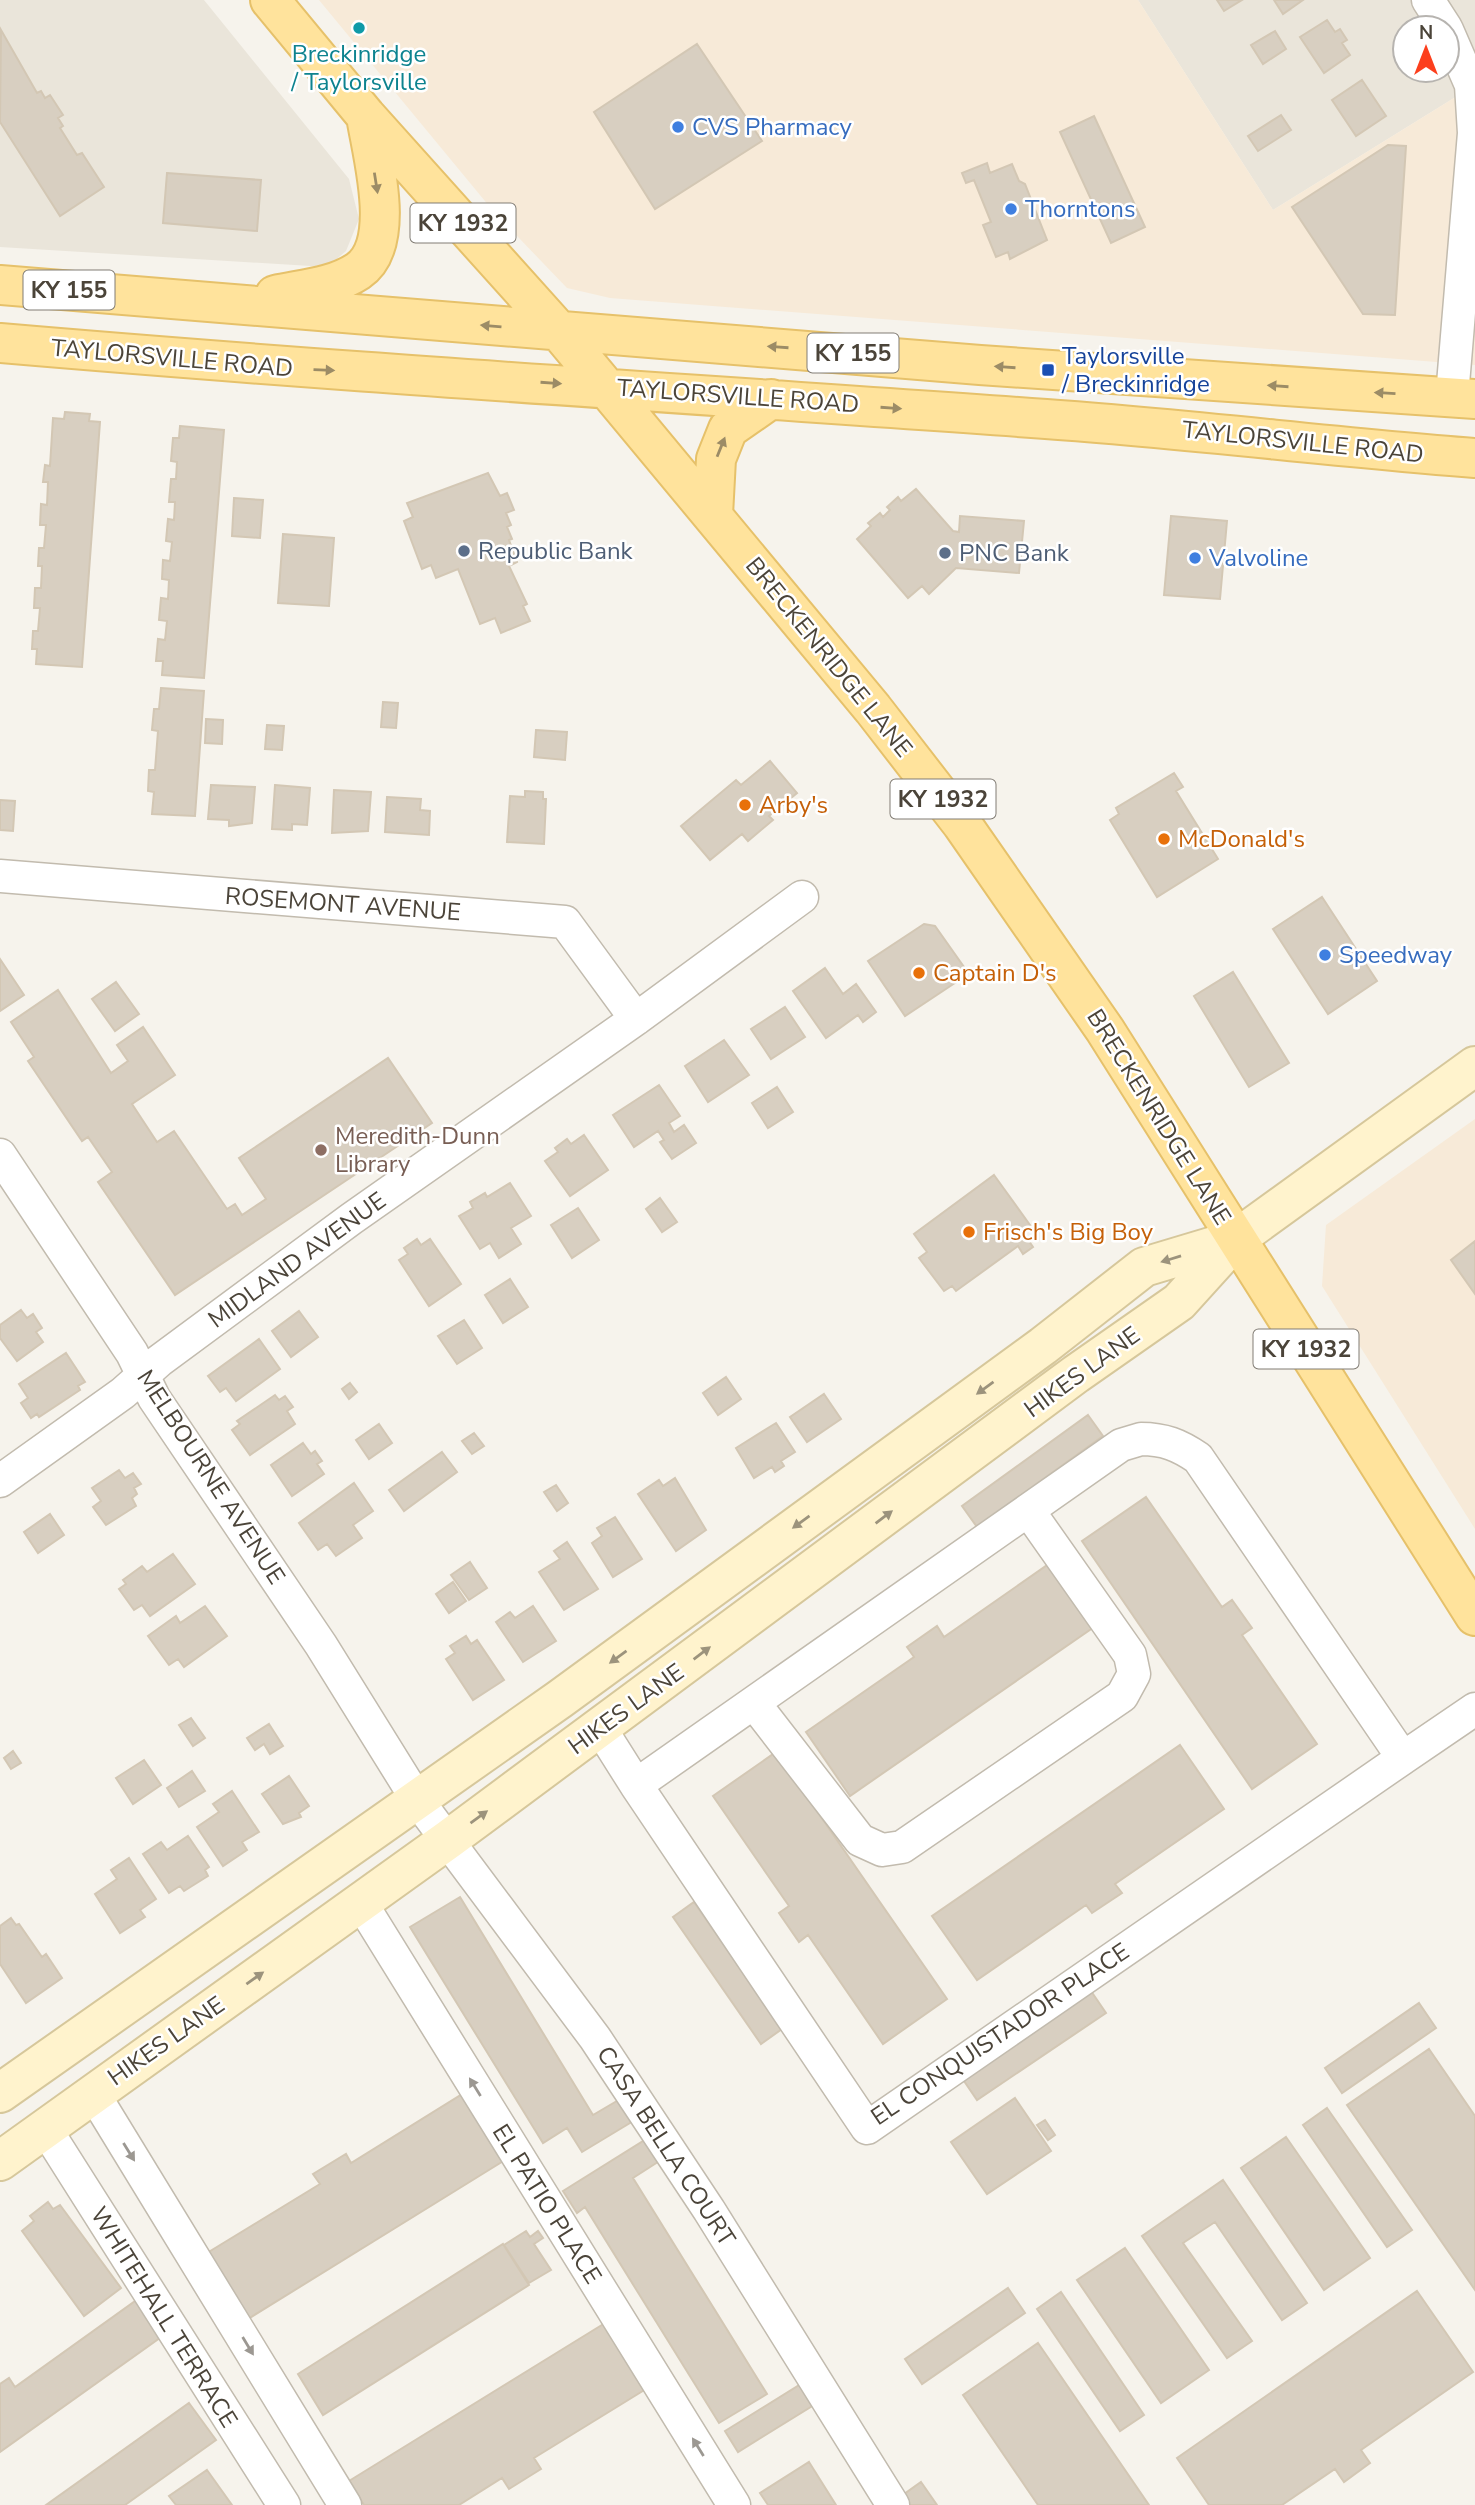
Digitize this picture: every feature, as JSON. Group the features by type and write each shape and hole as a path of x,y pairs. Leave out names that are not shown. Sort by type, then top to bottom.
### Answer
{"main road":[{"name":"BRECKENRIDGE LANE","path":"270,0 366,116 559,331 873,709 980,848 1105,1030 1475,1616"},
{"path":"227,304 332,284 360,270 375,248 381,214 366,116"},
{"name":"TAYLORSVILLE ROAD","path":"0,285 1146,378 1464,398"},
{"name":"TAYLORSVILLE ROAD","path":"0,343 280,368 603,386 1232,434 1475,458"},
{"path":"713,515 716,459 728,429 771,399"},
{"name":"HIKES LANE","path":"0,2161 449,1839 1076,1374 1179,1303 1236,1239 1475,1066"},
{"name":"HIKES LANE","path":"0,2093 418,1801 1042,1346 1144,1267 1236,1239"}],"street":[{"path":"1461,63 1471,85 1474,133 1464,398"},
{"name":"ROSEMONT AVENUE","path":"0,876 565,922 636,1019"},
{"name":"MIDLAND AVENUE","path":"0,1481 351,1219 636,1019 802,897"},
{"name":"MELBOURNE AVENUE","path":"0,1155 132,1353 154,1398 321,1644 418,1801"},
{"path":"636,1786 1121,1445 1141,1439 1161,1439 1198,1458 1403,1758"},
{"path":"754,1703 860,1840 882,1850 902,1847 1122,1696 1134,1674 1130,1655 1028,1510"},
{"name":"EL CONQUISTADOR PLACE","path":"600,1728 636,1786 867,2128 1475,1709"},
{"name":"CASA BELLA COURT","path":"418,1801 595,2038 709,2210 893,2505"},
{"name":"EL PATIO PLACE","path":"360,1903 734,2505"},
{"path":"93,2093 345,2505"},
{"name":"WHITEHALL TERRACE","path":"45,2128 284,2505"}],"shaded area":[{"path":"0,0 204,0 349,179 359,219 346,251 327,267 0,247"},
{"path":"319,0 1138,0 1273,210 1475,85 1475,365 610,298 567,288 494,212"},
{"path":"1138,0 1475,0 1475,85 1273,210"},
{"path":"1475,1119 1475,1529 1322,1286 1326,1225"}],"building":[{"path":"1217,0 1242,0 1224,11"},
{"path":"1274,0 1303,0 1283,14"},
{"path":"1327,20 1335,32 1340,29 1347,40 1342,43 1350,55 1324,73 1300,37"},
{"path":"1,30 37,93 41,91 45,98 50,95 63,115 58,118 63,126 60,128 77,155 82,153 104,187 60,216 0,122"},
{"path":"1275,31 1286,49 1263,64 1251,45"},
{"name":"CVS Pharmacy","path":"697,44 762,141 655,209 594,112"},
{"path":"1362,80 1386,116 1356,136 1332,100"},
{"path":"1281,115 1291,130 1258,151 1248,136"},
{"path":"1094,116 1145,227 1111,243 1060,132"},
{"path":"1388,145 1406,146 1395,315 1363,314 1292,207"},
{"path":"987,163 990,173 1012,164 1019,181 1025,184 1047,240 1010,259 1008,252 996,257 983,225 991,222 974,180 966,183 962,173"},
{"path":"167,173 261,180 257,231 163,223"},
{"path":"65,412 90,414 89,421 100,422 82,667 36,664 37,649 32,649 33,631 38,631 40,608 34,608 35,588 41,588 39,548 44,548 46,525 40,525 41,504 47,505 48,482 43,482 45,465 50,466 53,418 64,419"},
{"path":"180,426 224,430 204,678 162,675 163,661 156,661 158,639 165,640 167,621 159,620 161,598 168,599 169,580 162,579 163,560 170,561 172,542 166,541 168,519 174,520 175,502 169,502 171,479 176,479 177,462 171,461 173,438 179,438"},
{"name":"Republic Bank","path":"488,473 500,496 507,493 514,510 506,513 511,525 507,527 512,539 509,540 517,562 509,566 527,604 523,606 530,621 501,633 495,618 480,624 458,569 436,578 431,565 422,569 404,521 413,517 407,503"},
{"name":"PNC Bank","path":"916,489 953,531 959,532 960,516 1024,521 1019,573 956,568 929,594 922,586 908,598 857,539 871,526 868,523 880,513 883,517 890,510 887,507 898,497 901,501"},
{"path":"234,498 263,500 260,538 232,536"},
{"name":"Valvoline","path":"1171,516 1227,521 1220,599 1164,595"},
{"path":"283,534 334,538 329,606 278,603"},
{"path":"161,688 204,691 195,816 152,814 154,792 148,791 149,770 155,770 158,731 152,730 154,709 159,709"},
{"path":"383,702 398,703 396,728 381,727"},
{"path":"206,719 223,720 222,744 205,743"},
{"path":"267,725 284,726 282,750 265,749"},
{"path":"536,730 567,732 565,760 534,757"},
{"name":"Arby's","path":"770,761 797,793 769,816 773,820 748,841 742,834 710,860 681,826 736,780 741,785"},
{"name":"McDonald's","path":"1174,773 1183,787 1176,791 1218,859 1157,897 1110,820 1119,814 1116,808"},
{"path":"211,785 255,787 252,823 229,826 229,820 208,819"},
{"path":"275,785 310,788 307,825 292,824 292,830 272,829"},
{"path":"334,790 371,792 368,831 332,833"},
{"path":"525,791 543,792 543,799 546,799 544,844 507,842 510,796 525,797"},
{"path":"387,797 421,799 420,810 430,811 429,835 385,832"},
{"path":"0,800 15,801 13,831 0,830"},
{"name":"Speedway","path":"1322,897 1377,981 1328,1014 1273,929"},
{"name":"Captain D's","path":"924,924 935,926 964,967 961,979 905,1016 868,961"},
{"path":"0,959 24,995 0,1011"},
{"path":"825,968 843,994 856,984 876,1012 863,1022 858,1015 826,1038 793,991"},
{"path":"1233,972 1289,1063 1249,1087 1194,996"},
{"path":"116,982 139,1014 115,1031 92,999"},
{"name":"Meredith-Dunn Library","path":"58,990 111,1073 128,1061 117,1045 143,1027 175,1075 132,1104 157,1142 174,1131 227,1209 235,1204 242,1215 266,1199 239,1158 388,1058 432,1123 175,1295 98,1182 112,1172 88,1137 82,1141 28,1061 34,1057 11,1022"},
{"path":"785,1007 805,1037 771,1059 751,1029"},
{"path":"724,1040 749,1075 708,1102 685,1066"},
{"path":"659,1085 680,1116 669,1123 674,1132 684,1125 696,1143 672,1159 660,1142 664,1140 658,1131 634,1147 613,1115"},
{"path":"777,1087 793,1112 768,1128 752,1103"},
{"path":"584,1135 608,1170 570,1196 545,1161 558,1152 555,1148 567,1139 571,1144"},
{"name":"Frisch's Big Boy","path":"994,1175 1030,1225 1022,1231 1033,1247 1023,1254 1018,1246 956,1291 952,1286 944,1291 919,1258 927,1252 914,1234"},
{"path":"510,1183 531,1216 511,1228 521,1244 499,1258 490,1243 480,1249 459,1216 473,1208 470,1202 485,1193 487,1197"},
{"path":"660,1198 677,1222 662,1232 646,1209"},
{"path":"578,1208 599,1240 572,1258 551,1225"},
{"path":"417,1239 421,1245 430,1239 461,1284 429,1306 399,1260 408,1254 404,1248"},
{"path":"1475,1241 1475,1294 1451,1260"},
{"path":"510,1279 528,1307 503,1323 485,1295"},
{"path":"21,1310 27,1318 33,1314 42,1328 36,1332 43,1342 17,1361 0,1338 0,1325"},
{"path":"299,1311 318,1337 291,1357 272,1331"},
{"path":"464,1320 482,1348 457,1364 438,1336"},
{"path":"259,1339 280,1369 236,1401 226,1388 220,1392 208,1376"},
{"path":"66,1353 85,1382 78,1386 80,1390 39,1417 37,1414 31,1418 21,1403 28,1398 19,1384"},
{"path":"726,1377 741,1399 718,1415 703,1393"},
{"path":"350,1383 357,1392 349,1399 342,1389"},
{"path":"824,1394 841,1419 807,1442 790,1417"},
{"path":"275,1395 279,1400 285,1396 293,1407 287,1411 295,1424 250,1455 232,1430 240,1424 237,1421"},
{"path":"1088,1415 1103,1436 977,1527 962,1506"},
{"path":"776,1423 795,1452 781,1461 784,1466 775,1472 772,1467 754,1478 736,1448"},
{"path":"379,1424 392,1443 369,1459 356,1440"},
{"path":"474,1433 484,1446 472,1454 462,1441"},
{"path":"303,1443 311,1454 315,1451 322,1461 317,1464 324,1474 292,1496 271,1465"},
{"path":"442,1452 457,1472 404,1511 389,1490"},
{"path":"119,1470 125,1478 133,1473 141,1484 134,1488 137,1494 132,1498 136,1506 106,1525 93,1507 101,1501 92,1488"},
{"path":"675,1478 706,1530 676,1551 638,1494 659,1480 663,1486"},
{"path":"354,1483 373,1511 353,1525 362,1538 336,1556 327,1544 318,1550 299,1523"},
{"path":"556,1485 568,1503 557,1511 544,1492"},
{"path":"1146,1497 1222,1607 1232,1600 1252,1628 1242,1635 1317,1744 1252,1789 1082,1541"},
{"path":"50,1514 64,1535 38,1553 24,1532"},
{"path":"615,1517 642,1559 613,1577 592,1543 602,1536 597,1528"},
{"path":"567,1542 598,1589 564,1610 539,1572 560,1559 554,1551"},
{"path":"173,1554 195,1584 150,1616 142,1605 134,1610 119,1589 126,1584 123,1580 142,1566 147,1572"},
{"path":"1053,1561 1097,1625 850,1796 806,1732 914,1657 907,1647 937,1626 944,1637"},
{"path":"470,1562 487,1588 469,1600 451,1575"},
{"path":"453,1582 466,1601 449,1613 436,1594"},
{"path":"205,1606 227,1636 184,1667 178,1659 169,1665 148,1636 176,1616 180,1623"},
{"path":"533,1606 556,1641 523,1662 496,1622 510,1612 515,1618"},
{"path":"466,1636 471,1644 477,1640 504,1680 473,1700 446,1659 455,1653 450,1646"},
{"path":"191,1718 205,1738 193,1746 179,1725"},
{"path":"269,1724 283,1746 270,1754 264,1744 255,1750 247,1738"},
{"path":"1180,1745 1224,1809 1115,1884 1122,1893 1092,1913 1086,1905 977,1980 932,1916"},
{"path":"13,1751 21,1763 11,1769 4,1758"},
{"path":"776,1752 947,1999 883,2044 808,1935 799,1942 779,1913 789,1906 713,1796"},
{"path":"144,1760 161,1785 133,1804 116,1778"},
{"path":"192,1771 205,1791 179,1807 167,1788"},
{"path":"289,1776 309,1806 299,1813 301,1817 283,1824 262,1794"},
{"path":"232,1791 259,1832 242,1842 247,1850 223,1866 197,1827 219,1812 213,1804"},
{"path":"188,1836 209,1867 205,1870 208,1876 184,1891 180,1886 169,1893 143,1854 161,1842 167,1850"},
{"path":"129,1858 156,1899 140,1910 145,1917 120,1933 95,1894 117,1879 111,1870"},
{"path":"460,1897 593,2115 627,2095 640,2117 582,2152 567,2128 543,2143 410,1927"},
{"path":"694,1902 782,2029 761,2044 673,1917"},
{"path":"11,1918 16,1925 19,1924 42,1957 46,1954 62,1978 26,2003 0,1964 0,1926"},
{"path":"1091,1991 1106,2013 977,2100 962,2078"},
{"path":"1419,2003 1436,2028 1342,2093 1325,2068"},
{"path":"1429,2049 1475,2116 1475,2290 1347,2105"},
{"path":"464,2093 505,2160 248,2319 207,2253 320,2184 313,2174 346,2154 351,2163"},
{"path":"1015,2098 1051,2151 987,2194 951,2142"},
{"path":"1327,2108 1412,2230 1387,2247 1303,2125"},
{"path":"1045,2120 1055,2135 1048,2140 1037,2125"},
{"path":"1286,2137 1370,2258 1324,2290 1241,2168"},
{"path":"648,2138 661,2160 633,2178 767,2394 719,2423 585,2207 577,2213 563,2191"},
{"path":"1223,2180 1307,2303 1282,2320 1215,2222 1183,2243 1252,2341 1227,2358 1142,2236"},
{"path":"48,2202 53,2209 60,2205 121,2288 84,2316 22,2231 34,2221 30,2216"},
{"path":"526,2231 530,2237 538,2231 543,2238 534,2244 551,2270 529,2283 504,2245"},
{"path":"503,2244 529,2285 323,2415 298,2374"},
{"path":"1125,2248 1209,2370 1161,2403 1077,2280"},
{"path":"1008,2288 1025,2313 922,2384 905,2359"},
{"path":"1417,2291 1473,2372 1361,2450 1370,2463 1344,2482 1335,2469 1282,2505 1209,2505 1177,2458"},
{"path":"1061,2292 1144,2415 1120,2431 1037,2309"},
{"path":"145,2294 171,2330 0,2452 0,2384 9,2378 15,2387"},
{"path":"605,2323 646,2389 534,2458 541,2469 509,2489 502,2478 459,2505 364,2505 349,2481"},
{"path":"1038,2343 1149,2505 1038,2505 963,2395"},
{"path":"801,2384 814,2405 738,2452 725,2431"},
{"path":"189,2403 216,2440 125,2505 46,2505"},
{"path":"809,2462 836,2505 768,2505 760,2493"},
{"path":"207,2470 232,2505 176,2505 169,2496"},
{"path":"921,2482 937,2505 906,2505 900,2497"}],"place":[{"name":"Breckinridge / Taylorsville","path":"359,28"},
{"name":"CVS Pharmacy","path":"678,127"},
{"name":"Thorntons","path":"1011,209"},
{"name":"Taylorsville / Breckinridge","path":"1048,370"},
{"name":"Republic Bank","path":"464,551"},
{"name":"PNC Bank","path":"945,553"},
{"name":"Valvoline","path":"1195,558"},
{"name":"Arby's","path":"745,805"},
{"name":"McDonald's","path":"1164,839"},
{"name":"Speedway","path":"1325,955"},
{"name":"Captain D's","path":"919,973"},
{"name":"Meredith-Dunn Library","path":"321,1150"},
{"name":"Frisch's Big Boy","path":"969,1232"}]}
